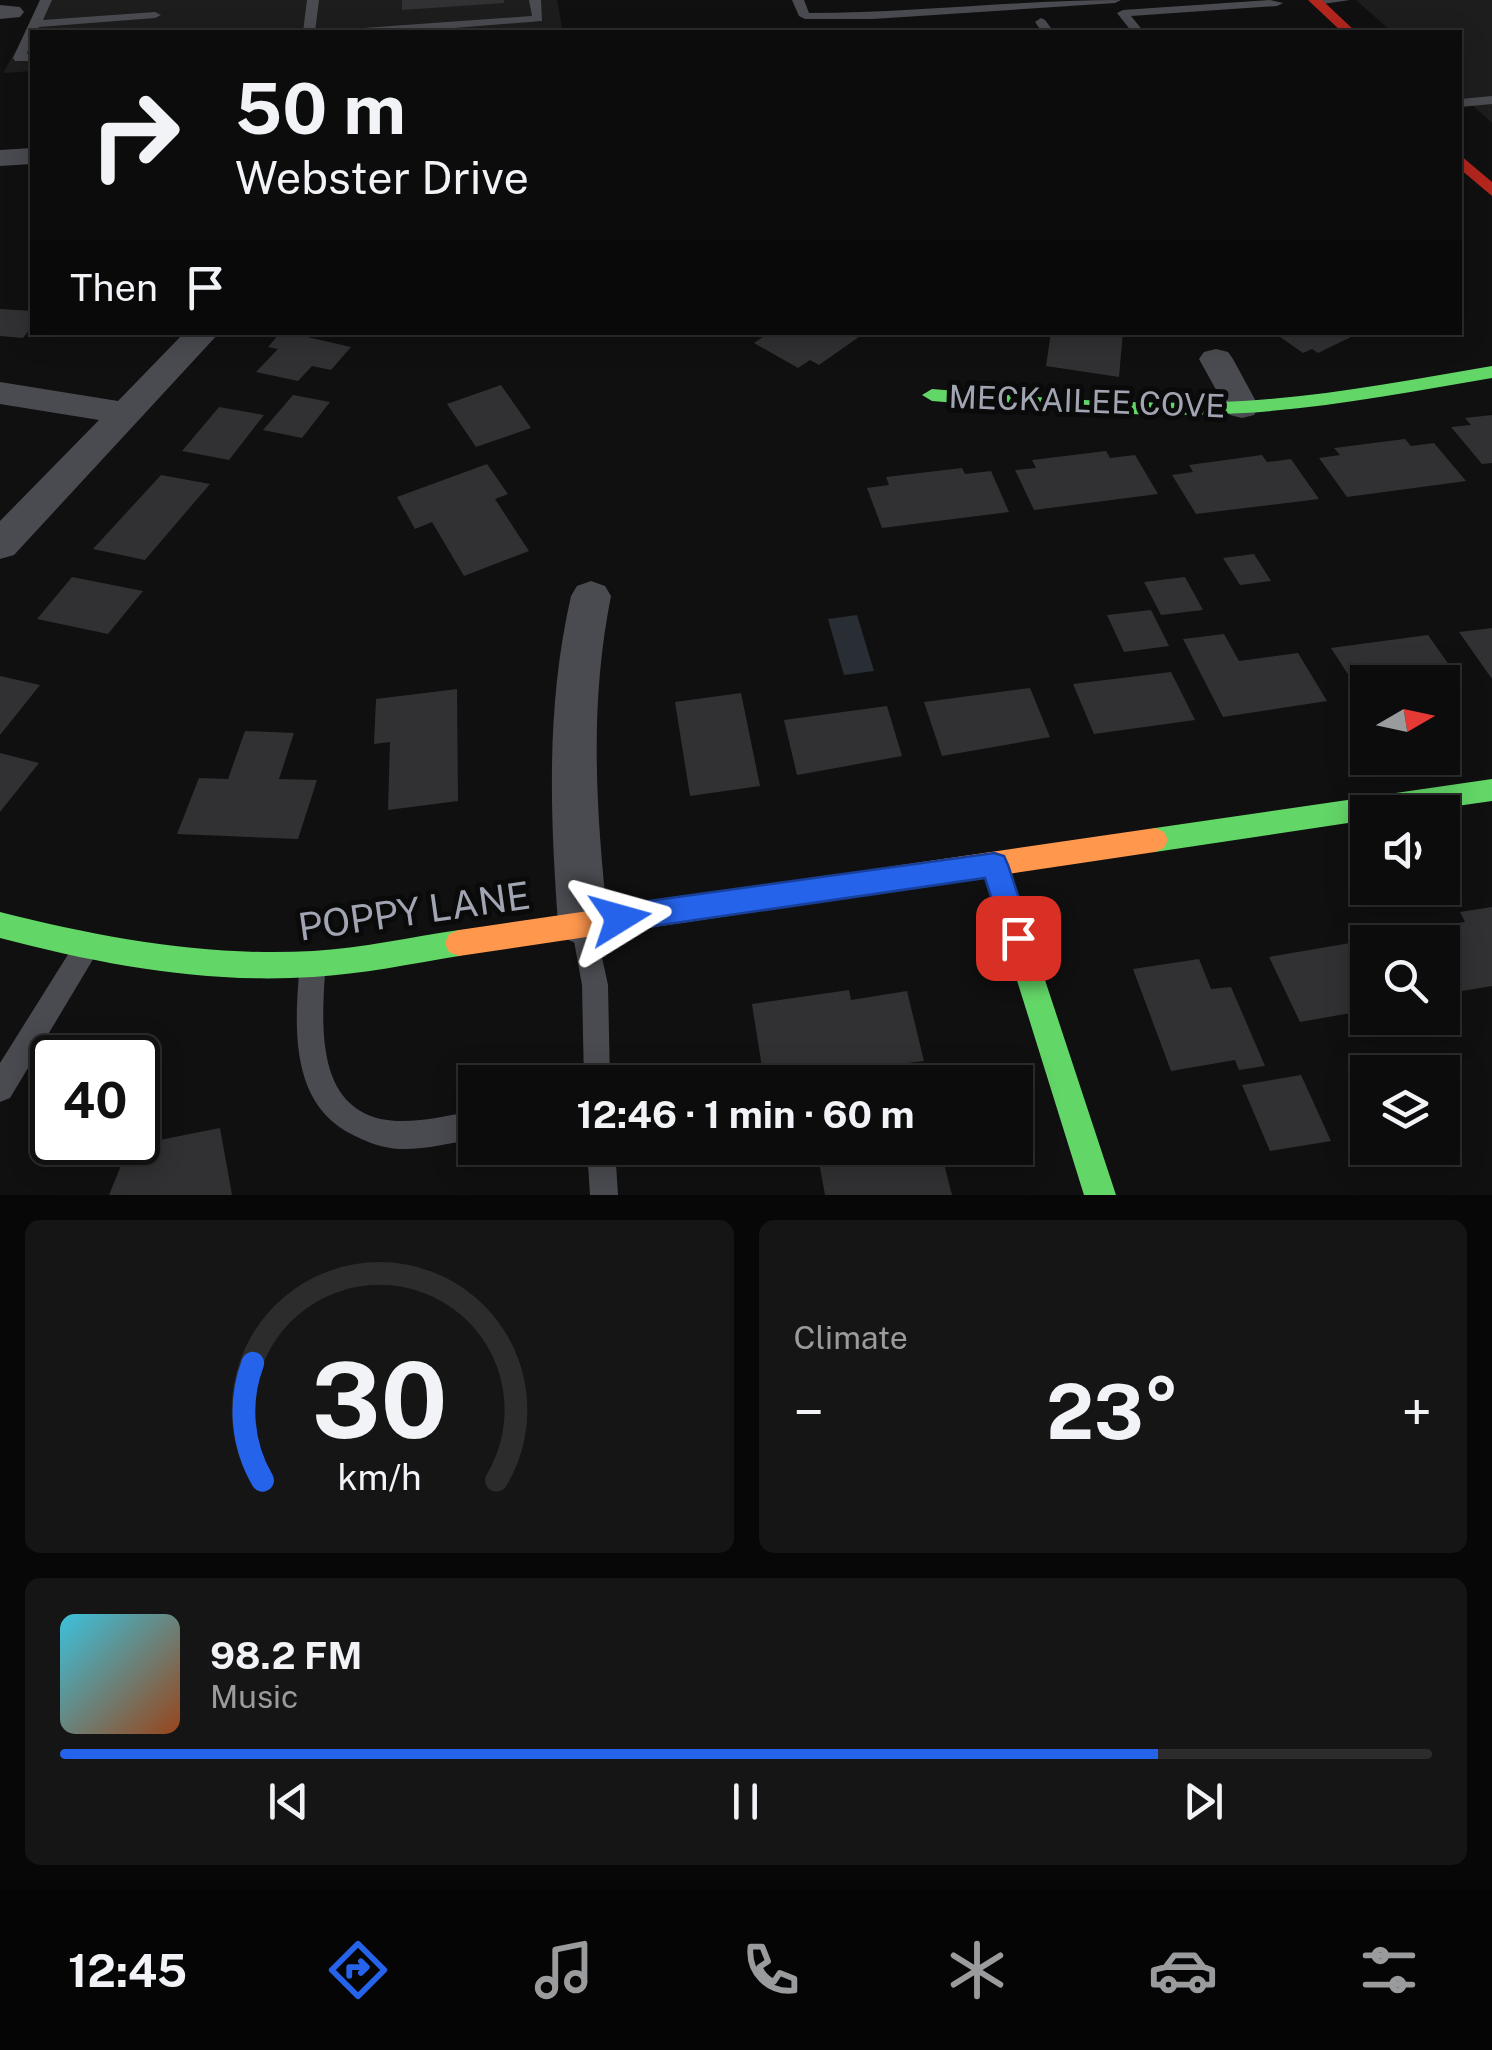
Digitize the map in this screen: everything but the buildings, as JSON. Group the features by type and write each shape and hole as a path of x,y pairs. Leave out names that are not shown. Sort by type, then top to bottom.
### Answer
{"street":[{"path":"1315,1 1347,30"},
{"path":"1276,2 1297,23"},
{"path":"0,158 30,156"},
{"path":"1462,162 1492,191"},
{"path":"0,545 201,335"},
{"name":"MECKAILEE COVE","path":"1216,359 1242,407"},
{"name":"MECKAILEE COVE","path":"932,395 1090,407 1242,407 1308,402 1492,372"},
{"path":"0,393 125,413"},
{"path":"583,923 569,745 573,682 592,596"},
{"name":"POPPY LANE","path":"0,925 86,948 161,960 314,964 1492,790"},
{"path":"994,865 1100,1195"}],"lane":[{"path":"31,30 45,0 58,0"},
{"path":"308,30 313,0"},
{"path":"391,30 538,20 535,0"},
{"path":"798,0 806,16 873,16 1115,0"},
{"path":"1315,1 1344,0"},
{"path":"1136,30 1123,14 1276,2"},
{"path":"34,24 155,16"},
{"path":"30,33 19,58 30,57"},
{"path":"1462,103 1492,100"},
{"path":"583,923 595,985 597,1065"},
{"path":"0,1088 86,948"},
{"path":"314,964 306,1030 314,1073 338,1111 376,1131 414,1134 458,1127"},
{"path":"602,1165 604,1195"}],"shaded area":[{"path":"44,0 557,0 563,30 30,30 30,71 3,73"},
{"path":"1356,0 1492,0 1492,123 1462,96 1462,30 1390,30"},
{"path":"857,615 874,671 844,675 828,619"}],"traffic: fast":[{"path":"932,395 1204,409 1337,397 1492,372"},
{"path":"1155,840 1492,790"},
{"path":"994,865 1100,1195"},
{"path":"0,925 155,958 233,965 331,963 459,943"}],"traffic: slow":[{"path":"459,943 1155,840"}],"traffic: jam":[{"path":"1314,0 1347,30"},
{"path":"1462,162 1492,191"}],"route":[{"path":"620,918 994,865 1018,938"}]}
